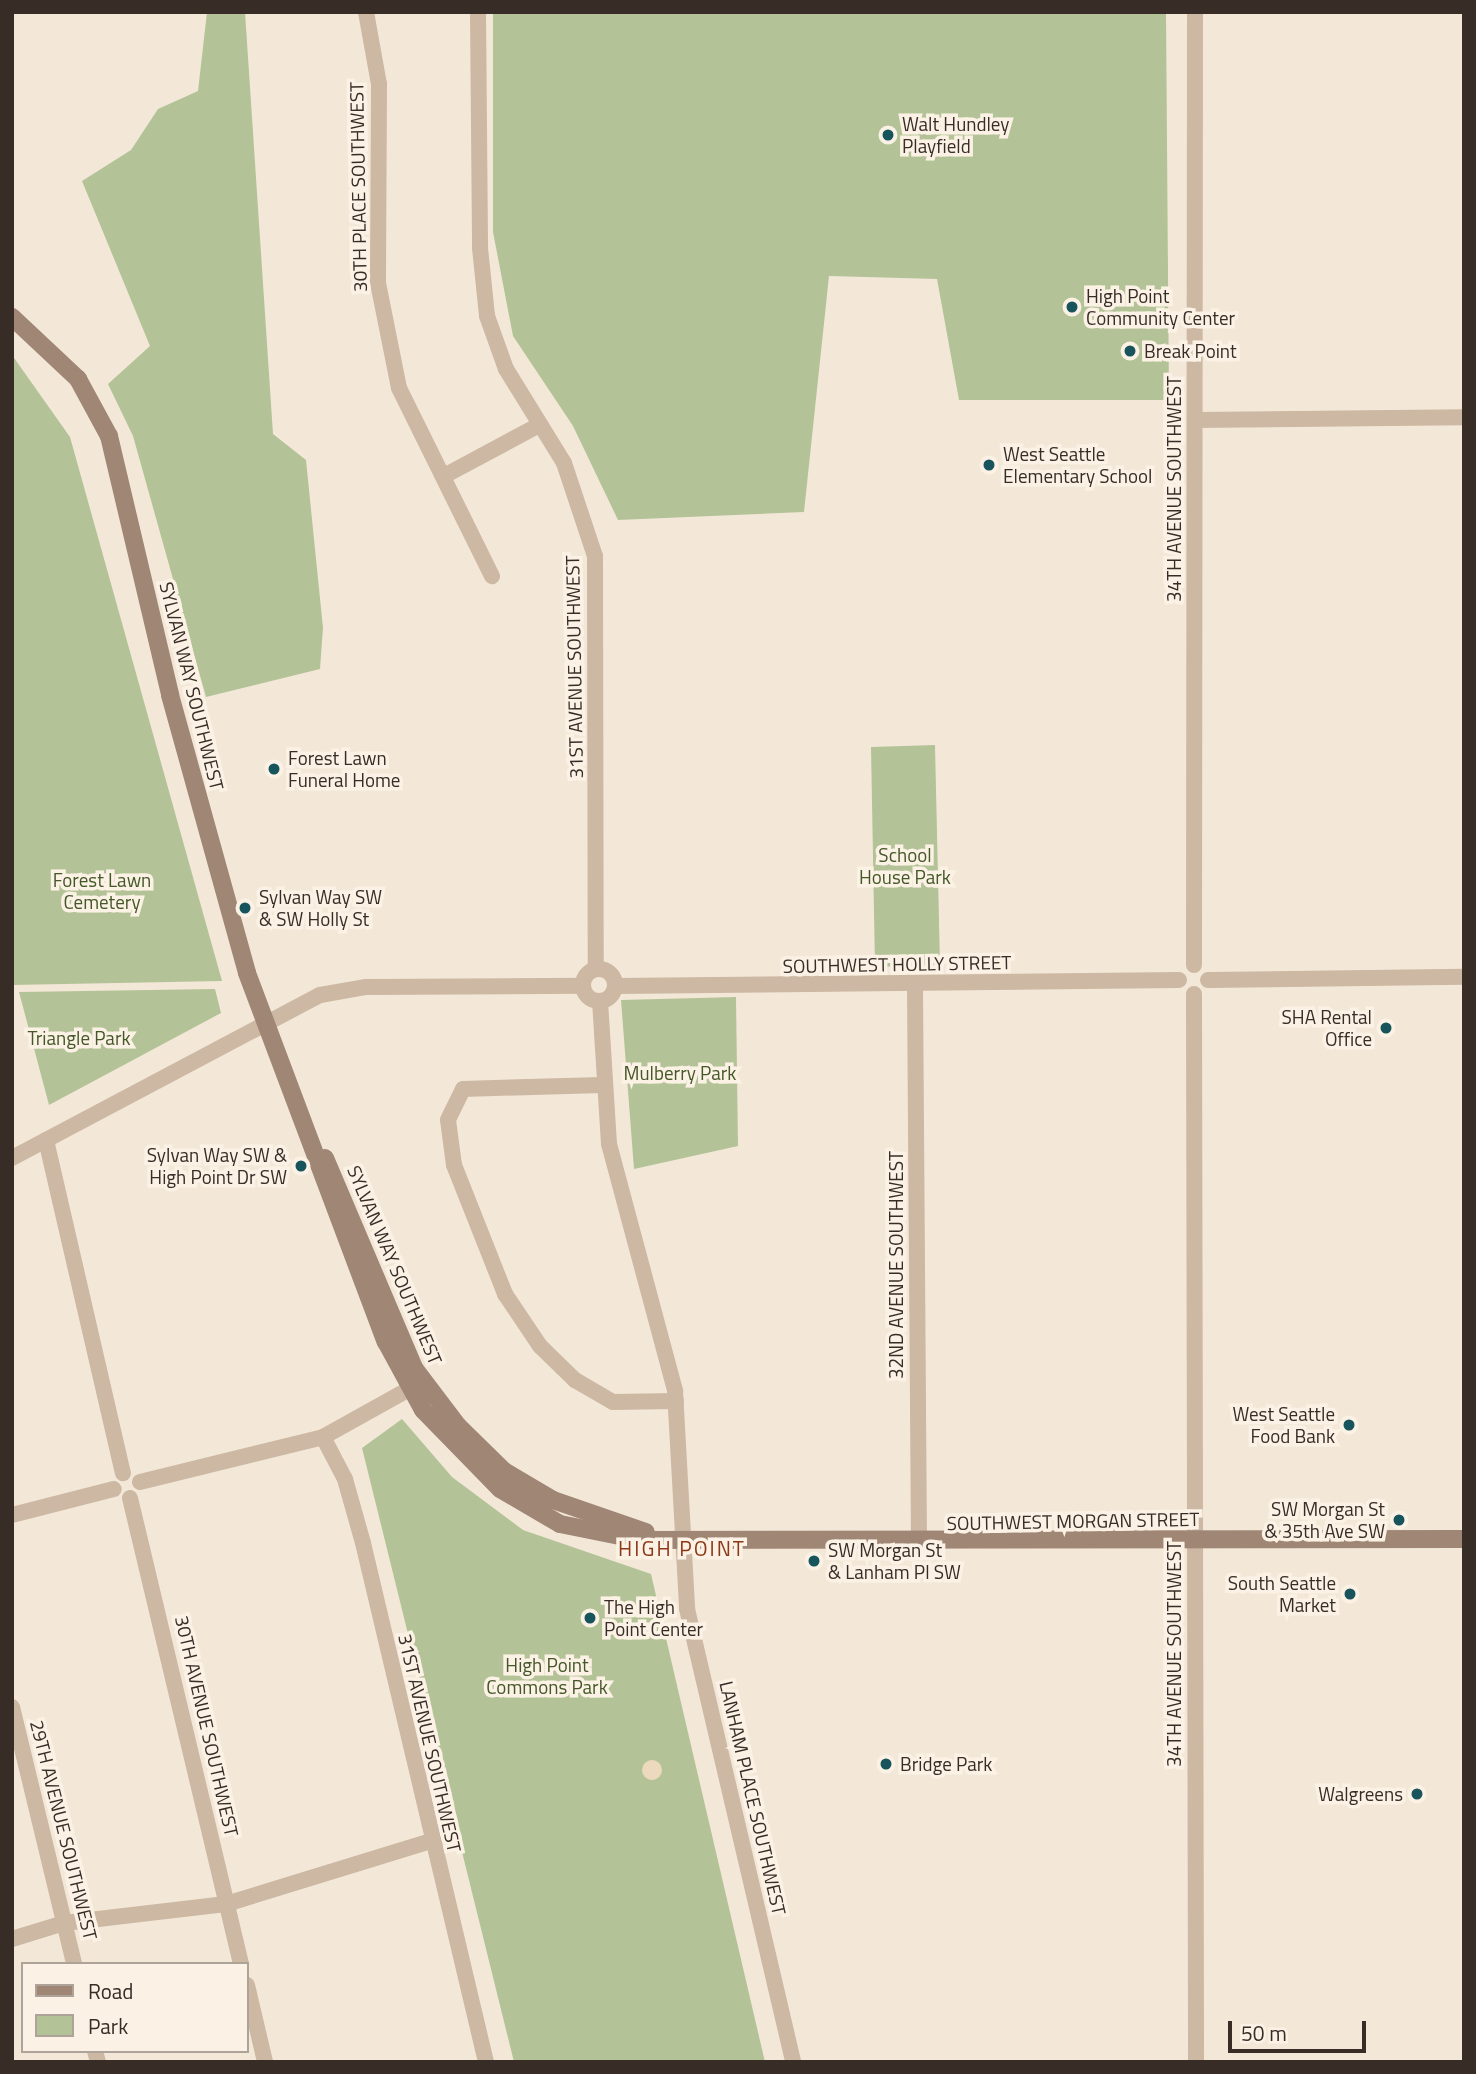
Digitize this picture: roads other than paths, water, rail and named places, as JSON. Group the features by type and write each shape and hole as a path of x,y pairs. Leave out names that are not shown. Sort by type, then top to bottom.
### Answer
{"street":[{"name":"30TH PLACE SOUTHWEST","path":"366,12 379,84 381,302 399,388 492,576"},
{"name":"31ST AVENUE SOUTHWEST","path":"478,12 482,287 495,343 583,508 595,556 597,969"},
{"name":"34TH AVENUE SOUTHWEST","path":"1194,965 1195,12"},
{"name":"SYLVAN WAY SOUTHWEST","path":"12,317 78,379 109,436 170,695 264,1019 341,1231 416,1386 470,1463 527,1509 594,1534 682,1542"},
{"path":"1195,420 1464,417"},
{"path":"444,476 539,425"},
{"path":"1208,981 1194,965 1179,980 1194,994 1208,981 1464,977"},
{"path":"12,1158 264,1019 354,988 582,986 597,969 612,975 615,986 600,1001 602,1085 617,1178 667,1345 676,1401 682,1542"},
{"name":"SOUTHWEST HOLLY STREET","path":"615,986 915,986 1179,980"},
{"path":"582,986 587,997 600,1001"},
{"name":"32ND AVENUE SOUTHWEST","path":"915,986 919,1543"},
{"name":"34TH AVENUE SOUTHWEST","path":"1194,994 1196,2062"},
{"path":"602,1085 463,1089 448,1120 454,1165 505,1294 540,1346 575,1380 613,1402 676,1401"},
{"path":"46,1140 123,1473 114,1489"},
{"path":"123,1473 140,1482 323,1437 416,1386"},
{"name":"31ST AVENUE SOUTHWEST","path":"323,1437 345,1479 363,1543 431,1841 486,2062"},
{"path":"12,1515 114,1489 130,1498 140,1482"},
{"name":"30TH AVENUE SOUTHWEST","path":"130,1498 241,1962"},
{"name":"SOUTHWEST MORGAN STREET","path":"682,1542 1464,1539"},
{"name":"LANHAM PLACE SOUTHWEST","path":"682,1542 687,1609 793,2062"},
{"name":"29TH AVENUE SOUTHWEST","path":"12,1707 74,1962"},
{"path":"12,1939 64,1923 226,1904 431,1841"},
{"path":"248,1988 265,2062"}],"place":[{"name":"Walt Hundley Playfield","path":"888,135"},
{"name":"High Point Community Center","path":"1072,307"},
{"name":"Break Point","path":"1130,351"},
{"name":"West Seattle Elementary School","path":"989,465"},
{"name":"Forest Lawn Funeral Home","path":"274,769"},
{"name":"Sylvan Way SW & SW Holly St","path":"245,908"},
{"name":"SHA Rental Office","path":"1386,1028"},
{"name":"Sylvan Way SW & High Point Dr SW","path":"301,1166"},
{"name":"West Seattle Food Bank","path":"1349,1425"},
{"name":"SW Morgan St & 35th Ave SW","path":"1399,1520"},
{"name":"SW Morgan St & Lanham Pl SW","path":"814,1561"},
{"name":"South Seattle Market","path":"1350,1594"},
{"name":"The High Point Center","path":"590,1618"},
{"name":"Bridge Park","path":"886,1764"},
{"name":"Walgreens","path":"1417,1794"}],"district":[{"name":"HIGH POINT","path":"682,1548"}],"park label":[{"name":"School House Park","path":"905,866"},
{"name":"Forest Lawn Cemetery","path":"102,891"},
{"name":"Triangle Park","path":"79,1038"},
{"name":"Mulberry Park","path":"680,1073"},
{"name":"High Point Commons Park","path":"547,1676"}]}
